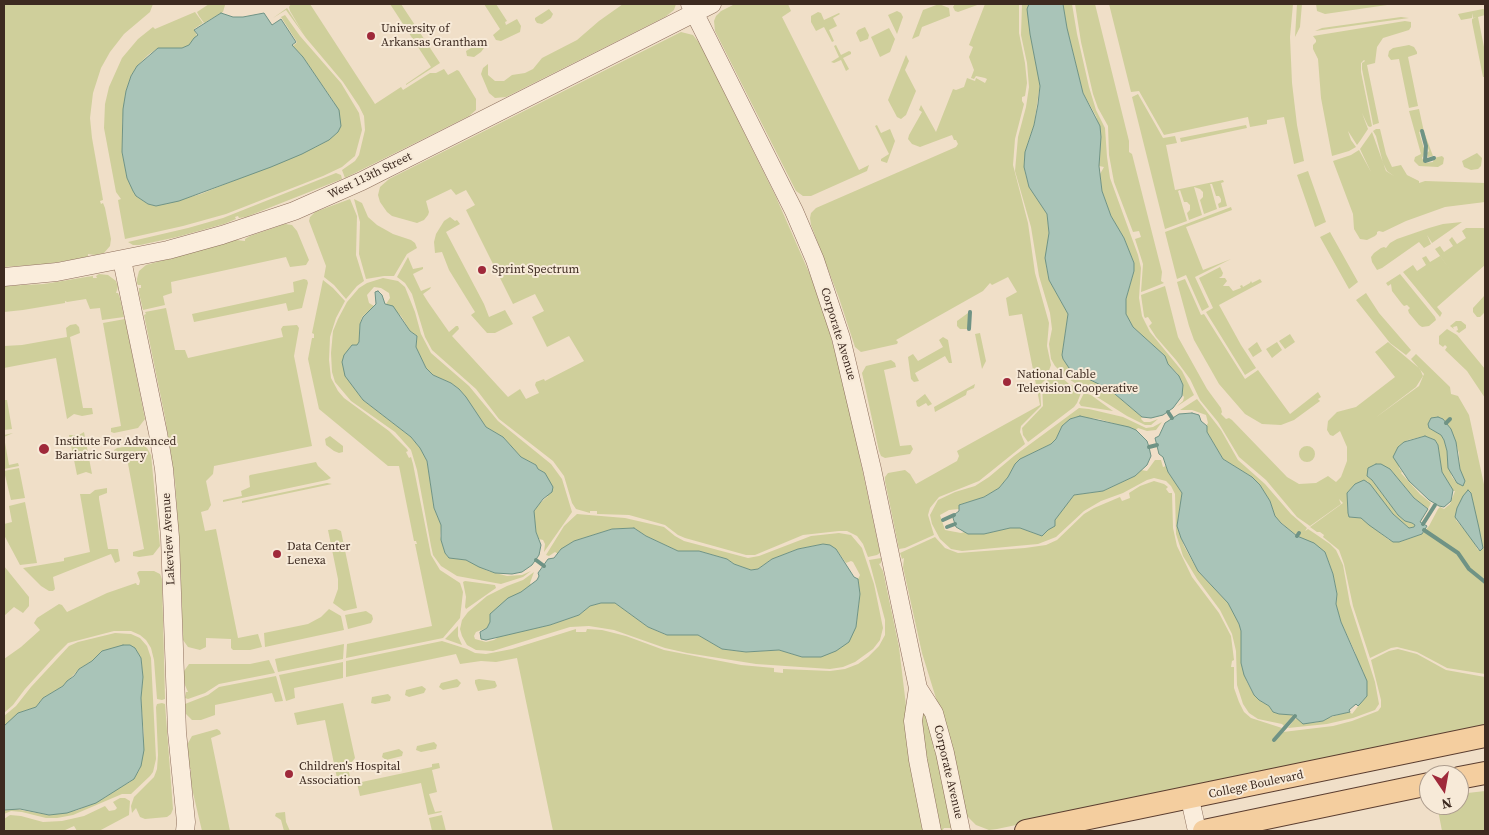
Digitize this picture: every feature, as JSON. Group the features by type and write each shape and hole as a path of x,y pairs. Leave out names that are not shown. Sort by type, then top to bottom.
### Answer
{"main road":[{"name":"College Boulevard","path":"1026,831 1190,799 1485,736"},
{"path":"1469,776 1485,773"},
{"path":"1204,831 1419,786"}],"street":[{"name":"West 113th Street","path":"4,277 57,272 122,260 255,225 362,181 692,8 712,4"},
{"name":"Corporate Avenue","path":"692,8 794,211 815,260 848,363 918,688 913,721 918,760 932,831"},
{"name":"Lakeview Avenue","path":"122,260 164,469 170,537 177,732 188,828"},
{"name":"Corporate Avenue","path":"918,688 934,713 945,753 961,831"},
{"path":"1190,799 1197,831"}],"green space":[{"path":"4,4 153,4 150,12 124,34 110,52 101,68 93,93 90,118 92,138 103,200 100,201 105,208 111,239 110,246 104,253 88,254 88,256 83,258 46,264 4,267"},
{"path":"209,4 225,5 223,12 204,23 197,12"},
{"path":"291,4 310,4 375,104 401,87 403,90 430,73 436,73 444,69 448,75 457,70 459,71 476,99 476,110 469,116 345,178 342,170 355,161 359,155 365,130 364,116 343,82 306,38 286,10 273,18 287,8 303,33 289,7"},
{"path":"390,4 401,4 440,63 406,85 431,67"},
{"path":"484,4 496,4 507,21 505,22 506,25 517,19 521,26 520,32 501,41 496,40 493,35 500,29"},
{"path":"623,4 676,4 674,10 665,17 506,97 495,98 489,93 481,74 483,68 488,64 488,75 495,81 504,81 512,75 525,73 533,69 542,58 577,40"},
{"path":"735,4 788,4 791,11 782,17 859,170 869,165 867,171 811,196 803,196 796,191 715,31 714,21 716,16 721,11"},
{"path":"939,4 949,8 950,16 922,27 919,36 912,39 923,10"},
{"path":"955,4 980,4 958,12 953,7"},
{"path":"985,4 1019,4 1019,33 1027,83 1025,96 1022,97 1024,104 1015,139 1013,165 1028,223 1035,273 1049,323 1047,346 1051,365 1046,379 1040,385 1041,406 1021,426 1020,432 1025,444 979,481 939,497 930,508 928,515 934,535 899,549 885,481 888,473 905,470 916,484 957,461 959,456 957,451 1040,405 1022,314 1009,316 1006,298 1017,292 1008,277 992,285 990,283 983,291 896,340 897,344 861,352 855,347 810,218 811,213 816,208 956,147 958,144 952,135 920,147 912,144 908,139 922,112 919,110 921,105 936,132 953,89 956,90 964,87 967,78 975,81 976,78 985,83 987,79 985,78 976,76 974,79 971,78 974,70 969,57 973,47 969,45"},
{"path":"1022,4 1029,4 1030,34 1040,84 1034,125 1024,161 1025,172 1029,187 1047,214 1049,233 1046,265 1049,280 1068,314 1063,359 1069,368 1078,374 1109,389 1142,417 1141,419 1144,422 1158,419 1151,425 1145,425 1127,416 1067,378 1051,359 1049,344 1052,329 1050,313 1039,276 1031,227 1015,171 1018,137 1029,87 1027,63 1021,35"},
{"path":"1063,4 1072,4 1089,87 1096,110 1105,128 1110,178 1138,255 1141,268 1139,298 1142,316 1150,332 1182,371 1194,395 1176,407 1183,401 1184,397 1182,394 1183,385 1177,373 1168,364 1165,356 1133,327 1126,314 1126,299 1134,271 1134,263 1124,238 1111,216 1102,191 1100,174 1104,167 1099,166 1100,129 1096,116 1083,93"},
{"path":"1075,4 1095,4 1129,141 1129,152 1132,154 1162,272 1161,281 1164,283 1141,292 1143,264 1135,239 1141,237 1139,231 1133,232 1114,182 1109,155 1108,126 1093,94 1081,42"},
{"path":"1109,4 1293,4 1290,37 1292,83 1304,161 1294,164 1284,117 1267,120 1267,124 1250,127 1248,117 1164,135 1139,91 1131,92"},
{"path":"1297,4 1302,4 1300,27 1295,37"},
{"path":"1316,4 1394,4 1325,14 1317,11"},
{"path":"549,9 553,14 551,18 542,24 537,23 535,18"},
{"path":"1485,10 1485,15 1478,17 1485,52 1485,77 1483,77 1472,22 1472,19 1476,17 1473,18 1472,13 1472,18 1461,20 1458,14"},
{"path":"897,11 903,17 897,34 888,15"},
{"path":"195,12 203,23 194,29 197,36 190,45 182,48 158,48 148,55 137,66 126,91 122,124 122,152 127,178 136,196 148,204 156,206 201,194 316,147 338,132 334,102 303,57 293,46 297,42 281,17 285,15 300,36 341,83 359,113 362,130 355,156 342,167 323,176 226,214 125,239 118,200 121,199 116,192 104,128 105,104 109,87 122,58 138,39 153,27 155,29"},
{"path":"818,12 821,13 824,20 840,14 833,18 837,26 829,30 834,41 832,42 824,27 816,31 811,22 811,16"},
{"path":"1401,17 1409,18 1315,31 1322,28"},
{"path":"1405,21 1411,22 1409,30 1383,38 1377,47 1375,63 1367,65 1379,123 1373,125 1362,69 1364,60 1361,63 1361,72 1372,126 1368,126 1362,113 1368,129 1357,145 1348,131 1356,147 1332,156 1321,98 1318,59 1313,49 1316,40 1313,36"},
{"path":"865,27 869,35 868,39 860,42 856,33"},
{"path":"889,28 895,39 890,52 880,57 871,37"},
{"path":"681,32 693,35 700,44 776,197 811,277 829,330 846,393 880,553 877,555 868,557 863,544 857,536 847,531 839,531 803,535 755,555 746,555 685,538 665,525 629,515 597,514 597,511 590,511 590,513 576,509 572,503 564,476 553,461 499,419 476,389 432,350 425,337 412,294 405,283 397,277 408,257 413,269 423,267 423,269 413,274 421,291 431,287 423,294 428,302 449,332 458,326 459,329 452,336 508,397 520,389 526,399 539,393 535,385 536,382 544,379 545,381 584,361 569,336 547,347 532,317 544,311 535,294 513,304 466,210 475,205 466,190 456,195 451,189 426,201 428,215 424,220 417,223 392,216 387,212 380,202 378,195 380,187 389,179"},
{"path":"480,43 484,48 481,52 474,57 467,56 466,51"},
{"path":"836,45 841,55 849,51 851,52 851,54 843,58 849,69 846,71 841,60 834,63 831,62 839,57 834,46"},
{"path":"1409,45 1414,47 1417,52 1417,54 1408,57 1418,106 1409,108 1399,59 1391,60 1388,56 1389,51 1393,48"},
{"path":"906,55 909,61 905,70 916,91 906,115 901,119 897,117 888,100"},
{"path":"1138,94 1163,138 1175,136 1177,143 1166,145 1175,190 1223,180 1224,182 1221,183 1227,206 1219,208 1218,204 1221,202 1221,199 1219,196 1216,196 1212,184 1210,184 1217,209 1204,214 1200,200 1203,197 1203,192 1194,187 1202,215 1189,220 1187,213 1190,210 1190,205 1184,202 1180,190 1178,191 1187,221 1165,229 1132,97"},
{"path":"1419,109 1424,132 1433,156 1428,157 1427,153 1429,151 1422,131 1419,132 1425,152 1422,158 1425,163 1433,162 1434,158 1442,156 1444,158 1443,164 1438,167 1419,166 1414,161 1415,157 1421,154 1409,111"},
{"path":"877,125 881,133 890,129 895,141 887,163 881,161 881,159 889,154 875,126"},
{"path":"1246,125 1247,128 1181,142 1180,138"},
{"path":"1380,129 1386,154 1392,167 1401,165 1407,175 1419,181 1419,183 1425,181 1485,183 1485,202 1445,207 1406,221 1383,232 1379,231 1375,236 1367,240 1360,239 1354,229 1353,214 1333,161 1359,150 1371,172 1360,149 1372,132 1383,162 1373,131"},
{"path":"1477,153 1482,158 1481,166 1478,169 1471,170 1464,167 1462,161"},
{"path":"1308,171 1326,222 1315,227 1297,175"},
{"path":"336,173 341,175 342,179 246,217 239,218 238,216 235,217 236,219 224,224 140,245 133,245 128,242 223,218"},
{"path":"350,199 357,216 356,255 364,281 346,299 324,277 326,266 309,221 315,212"},
{"path":"354,199 362,203 368,217 377,225 415,243 417,248 407,254 394,276 366,279 359,254 360,222"},
{"path":"1231,207 1232,210 1186,227 1203,270 1231,259 1195,277 1209,307 1202,311 1186,275 1177,279 1165,232"},
{"path":"450,217 455,221 457,220 460,224 446,232 489,317 505,310 513,324 495,333 487,333 471,315 475,312 449,270 442,252 435,253 434,242 436,234 444,221"},
{"path":"1462,222 1432,243 1427,235 1431,244 1424,248 1419,242 1382,268 1377,270 1372,262 1371,257 1374,253 1381,248 1386,248 1397,239 1443,224"},
{"path":"285,224 292,225 297,231 309,260 306,265 290,267 286,257 171,282 172,293 163,296 165,305 143,310 139,293 141,285 138,285 137,279 139,271 146,265 236,240 245,241 250,236"},
{"path":"1466,228 1485,228 1485,265 1437,307 1442,313 1440,317 1403,272 1413,265 1417,271 1426,265 1422,258 1426,256 1430,262 1440,256 1451,271 1435,249 1440,246 1444,252 1453,246 1449,240 1452,237 1457,244 1466,238 1462,231"},
{"path":"1330,232 1358,282 1349,289 1320,237"},
{"path":"1220,267 1223,273 1219,278 1225,278 1227,281 1223,286 1229,286 1233,291 1251,281 1252,283 1260,279 1262,282 1219,305 1256,368 1245,375 1206,312 1213,308 1199,278"},
{"path":"99,274 108,275 116,281 118,287 116,293 118,293 120,298 124,317 102,320 100,308 90,309 86,299 4,312 4,286 44,284 93,276 93,278 97,278 96,276"},
{"path":"1400,274 1435,317 1436,320 1429,326 1422,327 1419,325 1409,313 1408,310 1410,308 1402,304 1392,291 1391,284 1388,286 1386,283"},
{"path":"383,278 398,281 405,287 421,334 431,353 469,386 498,421 551,464 562,479 572,512 544,552 545,544 543,540 539,539 536,532 534,511 548,496 545,473 538,469 536,465 521,457 503,437 486,427 459,389 433,375 426,368 416,347 417,336 410,331 401,316 386,304 390,298 389,293 381,288 374,287 367,295 369,303 374,306 362,317 359,342 345,375 363,400 411,437 420,448 427,461 434,508 441,525 440,536 445,553 449,558 466,560 488,571 507,576 522,575 531,571 523,577 501,584 457,576 441,566 433,555 417,470 411,450 395,432 351,401 335,382 332,372 331,353 333,331 338,319 347,302 359,288 367,283"},
{"path":"304,279 308,283 302,308 288,311 286,303 194,322 192,314 294,292 293,282"},
{"path":"1185,279 1201,315 1204,314 1245,379 1258,370 1290,414 1318,392 1321,397 1318,399 1320,401 1294,420 1281,425 1262,424 1245,414 1219,384 1194,340 1177,282"},
{"path":"323,280 345,301 336,318 330,337 329,360 331,378 344,398 389,431 407,449 408,451 406,452 409,458 411,457 413,464 431,555 440,570 460,583 463,592 460,618 443,638 346,658 347,644 432,626 415,544 417,544 414,541 399,466 388,466 319,409 308,359 312,338 314,338 312,333"},
{"path":"1165,286 1178,337 1207,389 1221,408 1221,414 1226,419 1232,420 1287,477 1299,484 1316,483 1328,476 1336,482 1341,477 1347,461 1347,447 1340,431 1333,436 1330,435 1327,430 1328,421 1337,412 1356,407 1395,377 1375,352 1388,342 1419,368 1411,359 1416,354 1450,387 1451,394 1458,396 1469,415 1485,489 1485,674 1447,668 1417,652 1397,647 1370,658 1353,606 1339,550 1323,537 1324,535 1310,527 1343,503 1339,499 1341,504 1310,526 1297,517 1266,480 1239,457 1218,422 1200,400 1190,379 1149,326 1152,323 1148,317 1145,318 1144,316 1141,295","holes":["1420,370 1424,374 1419,386 1375,418 1416,387 1423,376","1438,417 1443,419 1451,429 1459,453 1460,469 1465,483 1457,483 1452,477 1444,440 1441,435 1429,428","1425,436 1435,440 1438,445 1442,472 1453,491 1455,491 1450,504 1444,509 1440,507 1438,509 1429,526 1422,534 1399,542 1389,540 1361,518 1349,517 1347,493 1355,484 1367,481 1393,514 1409,528 1414,527 1415,525 1405,521 1398,515 1367,476 1390,469 1414,498 1428,509 1431,503 1420,494 1401,473 1399,468 1398,447 1408,440","1471,493 1482,548 1478,550 1472,539 1456,520"]},
{"path":"1366,293 1379,313 1411,350 1406,355 1390,343 1356,300"},
{"path":"1485,295 1485,312 1480,317 1477,317 1473,312 1473,308"},
{"path":"166,308 175,350 185,350 188,358 283,337 281,329 283,326 297,325 299,328 294,356 312,446 214,466 213,474 206,481 211,505 208,510 201,512 205,531 216,529 238,638 258,634 262,647 250,650 233,650 231,648 231,639 206,638 206,647 200,650 188,647 183,640 175,481 165,417 144,315 146,314 145,312"},
{"path":"968,313 968,329 960,329 957,326 957,321"},
{"path":"125,319 145,419 138,428 114,433 111,432 111,428 121,426 103,323"},
{"path":"1456,321 1461,321 1466,325 1466,328 1459,333 1456,331 1458,330 1457,326 1453,327 1454,329 1450,326"},
{"path":"76,324 79,327 80,333 70,337 83,408 92,408 93,414 82,416 74,414 67,419 56,358 4,368 4,346 22,345 67,337 66,328"},
{"path":"1447,329 1457,335 1485,369 1485,398 1467,371 1445,350 1447,347 1439,344 1439,336"},
{"path":"980,333 986,361 982,369 975,334"},
{"path":"1290,334 1295,342 1285,349 1279,341"},
{"path":"943,337 948,340 952,363 949,363 945,356 915,373 919,381 914,382 911,379 908,357 913,354 918,361 943,347 939,340"},
{"path":"1257,342 1262,351 1253,357 1248,349"},
{"path":"1277,342 1282,350 1272,358 1266,349"},
{"path":"891,360 895,363 896,367 884,370 900,446 911,445 913,449 910,454 885,458 881,456 879,451 862,373 866,366"},
{"path":"1059,375 1069,384 1080,389 1081,393 1077,403 1028,442 1023,435 1022,428 1043,406 1042,385"},
{"path":"975,384 974,388 967,391 966,395 935,412 934,407"},
{"path":"1084,393 1091,395 1113,411 1081,406 1079,403"},
{"path":"925,394 932,404 928,406 926,403 919,407 917,406 916,401"},
{"path":"1197,399 1221,430 1238,460 1265,484 1291,514 1307,528 1305,531 1308,529 1336,550 1343,565 1350,604 1375,682 1379,704 1375,710 1353,718 1327,724 1288,728 1298,718 1305,723 1313,723 1341,714 1350,712 1352,714 1363,700 1364,673 1341,622 1336,604 1337,594 1333,574 1325,552 1299,537 1300,533 1295,534 1275,517 1270,501 1260,485 1252,477 1223,459 1207,432 1206,426 1208,423 1206,415 1192,410 1180,410"},
{"path":"4,400 7,400 12,429 4,430"},
{"path":"1079,408 1123,417 1146,428 1153,427 1162,422 1156,430 1147,431 1138,428 1136,430 1099,419 1075,417 1062,426 1056,439 1051,444 1020,459 999,488 984,497 959,505 959,509 949,510 940,515 945,530 968,534 984,534 1009,528 1020,528 1042,536 1055,523 1054,520 1074,495 1103,491 1135,476 1141,470 1147,471 1155,460 1161,460 1163,467 1166,466 1182,493 1177,526 1184,546 1198,571 1228,603 1239,624 1241,631 1241,663 1247,682 1254,695 1269,706 1273,712 1293,715 1284,726 1258,719 1249,713 1243,704 1237,685 1236,651 1232,634 1220,610 1183,556 1176,534 1175,494 1166,481 1154,478 1147,480 1123,493 1101,501 1084,511 1056,537 1038,544 962,551 951,549 940,539 932,524 930,515 938,500 975,486 989,477"},
{"path":"84,432 92,474 86,472 77,475 69,435 79,435"},
{"path":"330,436 343,446 343,452 334,451 326,445 325,439"},
{"path":"4,437 9,465 18,463 19,466 4,469"},
{"path":"141,444 147,448 151,455 160,546 153,555 139,557 133,556 133,552 144,549 126,453 116,454 114,450"},
{"path":"1307,446 1313,448 1315,454 1313,460 1307,462 1301,460 1299,454 1301,448"},
{"path":"316,462 331,478 223,502 223,500 242,496 241,491 250,487 250,475"},
{"path":"19,468 25,498 11,500 4,471"},
{"path":"1154,481 1164,484 1168,487 1166,489 1169,493 1172,493 1173,528 1177,546 1192,577 1219,613 1231,636 1234,660 1231,667 1234,667 1234,688 1239,702 1244,712 1251,718 1282,728 1273,739 1274,741 1283,732 1333,726 1378,711 1381,707 1381,700 1371,660 1389,651 1398,649 1417,654 1446,670 1485,677 1485,727 997,829 989,830 976,825 967,816 964,808 947,734 922,653 903,567 904,558 902,559 900,553 935,537 945,548 958,553 1046,545 1057,540 1084,514 1094,508 1120,497 1122,501 1130,498 1129,493 1140,486"},
{"path":"327,483 332,484 242,503 242,501"},
{"path":"107,488 107,493 99,496 99,499 108,549 118,549 120,561 115,563 111,554 53,577 55,589 49,591 41,586 23,568 64,561 64,558 90,552 80,494 90,494 95,490"},
{"path":"25,502 37,563 20,565 4,535 4,524 12,522 9,506"},
{"path":"577,514 625,518 664,527 684,541 748,558 759,556 811,536 839,533 851,535 862,548 874,584 883,628 880,640 873,649 855,662 843,667 830,669 756,664 687,653 665,648 614,630 589,626 570,627 493,651 476,650 467,645 460,629 462,620 468,612 487,596 523,580 534,572 531,585 521,592 490,622 487,628 476,632 475,639 486,642 500,636 550,625 579,615 590,606 601,603 615,603 648,627 666,635 698,635 722,649 746,652 779,650 802,657 856,627 860,594 858,579 860,575 853,562 846,563 836,549 823,544 798,549 772,559 758,569 751,570 734,564 727,559 699,551 678,551 646,536 634,528 612,529 574,541 559,551 558,554 555,552 549,556 546,555 564,526"},
{"path":"336,529 341,531 357,608 344,611 333,603 338,589 338,579 328,530"},
{"path":"881,558 881,563 879,564 883,571 899,647 912,756 924,823 923,831 553,831 517,658 496,662 481,661 460,664 456,654 346,677 346,661 442,641 475,653 486,654 512,649 576,629 576,632 586,632 587,629 602,630 626,636 664,650 741,665 774,668 774,672 783,673 783,669 830,671 845,669 858,664 868,657 879,646 885,635 885,620 869,560"},
{"path":"4,566 29,597 29,606 23,613 14,607 4,616"},
{"path":"139,571 154,571 160,574 162,579 165,699 157,699 154,660 151,648 146,640 131,631 114,631 68,643 4,713 4,659 40,630 34,623 37,618 59,604 67,612 107,593 136,583 139,585 140,581 137,573"},
{"path":"463,582 495,585 496,588 466,609"},
{"path":"329,609 341,616 344,630 265,647 264,633 308,624 321,617"},
{"path":"366,611 372,615 371,623 348,629 345,615"},
{"path":"458,626 458,636 462,645 445,639"},
{"path":"115,633 131,634 140,638 147,646 151,658 156,759 153,772 131,794 122,794 73,815 46,818 22,812 11,811 4,814 4,810 9,808 49,815 78,810 106,797 130,782 140,769 144,737 141,698 143,677 141,658 135,648 102,651 92,661 79,669 63,686 43,698 36,707 24,711 4,726 4,716 16,706 69,646"},
{"path":"344,644 343,659 278,672 275,659"},
{"path":"269,660 275,673 219,684 205,693 188,699 185,698 186,692 188,692 184,683 184,671 189,664 250,664"},
{"path":"343,662 343,678 294,688 295,698 286,701 279,675"},
{"path":"276,676 283,701 275,702 272,693 215,705 215,715 201,720 192,720 186,714 185,704 208,695 219,687"},
{"path":"457,679 461,683 458,687 443,690 439,687 441,683"},
{"path":"475,680 495,681 497,686 478,691"},
{"path":"422,686 426,689 424,693 409,697 405,695 406,690"},
{"path":"388,694 391,697 390,701 371,703 372,697"},
{"path":"343,703 355,758 348,767 350,777 338,783 325,720 297,725 294,713"},
{"path":"157,704 165,704 173,809 167,817 145,819 140,817 136,808 132,813 131,806 134,797 154,777 157,769 156,707"},
{"path":"922,713 926,713 939,757 953,828 944,828 942,831 930,782"},
{"path":"217,729 221,734 211,738 230,831 202,831 190,780 189,773 191,769 189,769 187,745 192,736"},
{"path":"434,742 437,745 436,749 421,752 416,750 417,746"},
{"path":"399,749 403,752 402,756 386,760 382,757 383,753"},
{"path":"439,763 440,768 432,770 437,792 429,794 435,812 442,812 428,815 421,783 360,796 357,783 432,767 432,764"},
{"path":"1485,791 1485,831 1442,831 1439,815 1469,815 1469,793"},
{"path":"120,798 130,801 129,815 99,831 77,831 74,826 63,831 6,831 4,828 4,819 10,815 43,822 62,821 84,816 105,806 109,811 115,810 117,808 113,802"},
{"path":"285,812 286,822 290,831 284,831 281,820 275,816 276,813"},
{"path":"442,815 446,831 432,831 429,818"}],"shaded area":[{"path":"1029,4 1063,4 1083,93 1100,126 1099,166 1102,191 1111,216 1124,238 1134,263 1134,271 1126,299 1126,314 1133,327 1165,356 1168,364 1179,376 1183,385 1182,396 1173,408 1163,415 1151,418 1142,417 1109,389 1069,368 1063,359 1068,314 1049,280 1045,258 1049,233 1047,214 1029,187 1024,167 1025,152 1034,125 1040,86 1030,34 1027,9"},
{"path":"221,13 233,17 243,17 264,13 272,25 281,19 296,42 292,45 303,57 339,110 341,126 338,132 329,140 271,167 179,201 156,206 148,204 136,196 133,191 127,178 122,152 123,109 131,76 137,66 158,48 182,48 189,45 198,35 194,30"},
{"path":"378,291 382,295 385,304 393,306 410,331 417,336 416,347 426,368 433,375 459,389 486,427 503,437 521,457 536,465 538,469 545,473 553,487 552,492 543,499 534,511 536,532 541,545 539,555 532,565 522,572 512,574 495,573 466,560 449,558 445,553 441,540 441,525 434,508 427,461 420,448 411,437 363,400 345,376 342,362 344,355 352,345 357,345 359,342 360,324 363,317 376,304 375,292"},
{"path":"1192,413 1199,415 1201,421 1207,426 1207,432 1223,459 1252,477 1260,485 1270,501 1275,516 1281,523 1297,536 1314,543 1325,552 1333,574 1337,594 1336,604 1341,622 1367,681 1367,696 1358,706 1356,704 1349,710 1350,712 1332,716 1323,721 1303,724 1293,715 1273,712 1269,706 1254,695 1244,675 1241,663 1241,631 1239,624 1228,603 1198,571 1181,538 1177,526 1182,493 1168,472 1163,457 1159,454 1155,438 1159,436 1165,423 1179,414"},
{"path":"1080,416 1136,430 1147,441 1149,447 1151,456 1147,465 1135,476 1103,491 1074,495 1055,520 1055,526 1042,536 1020,528 1010,528 984,534 968,534 956,527 953,518 959,511 959,505 984,497 999,488 1020,459 1051,444 1056,439 1062,426 1070,419"},
{"path":"1438,417 1443,419 1451,429 1456,442 1460,469 1465,481 1463,486 1457,483 1448,468 1444,440 1441,435 1429,428 1428,424 1431,418"},
{"path":"1425,436 1435,440 1438,445 1442,472 1453,490 1451,501 1444,507 1429,500 1409,481 1393,457 1398,447 1404,442"},
{"path":"1381,464 1390,469 1414,498 1428,509 1420,522 1427,526 1422,534 1399,542 1393,542 1361,518 1349,517 1347,493 1355,484 1364,480 1370,484 1393,514 1409,528 1414,527 1415,525 1405,521 1398,515 1367,476 1368,468"},
{"path":"1468,490 1471,493 1483,548 1480,551 1455,517 1457,508"},
{"path":"634,528 646,536 678,551 699,551 727,559 734,564 751,570 758,569 772,559 798,549 823,544 830,545 836,549 854,577 858,579 860,594 856,627 849,642 836,651 821,657 802,657 779,650 746,652 722,649 698,635 667,635 648,627 615,603 601,603 590,606 579,615 550,625 486,640 481,639 480,632 487,628 490,622 490,614 508,598 521,592 537,580 538,573 548,559 554,558 561,549 574,541 612,529"},
{"path":"130,645 135,648 141,658 143,677 141,698 144,750 141,766 134,779 96,803 67,813 49,815 20,809 4,810 4,726 18,713 36,707 43,698 63,686 79,669 92,661 102,651"}],"waterway":[{"path":"1422,131 1426,146 1425,161 1434,158"},
{"path":"969,329 970,312"},
{"path":"1168,412 1172,418"},
{"path":"1446,423 1450,419"},
{"path":"1149,447 1157,445"},
{"path":"1423,524 1435,505"},
{"path":"943,520 954,515"},
{"path":"947,527 955,524"},
{"path":"1424,530 1458,553 1469,569 1485,582"},
{"path":"536,560 544,566"},
{"path":"1274,740 1295,716"}],"place":[{"name":"University of Arkansas Grantham","path":"371,36"},
{"name":"Sprint Spectrum","path":"482,270"},
{"name":"National Cable Television Cooperative","path":"1007,382"},
{"name":"Institute For Advanced Bariatric Surgery","path":"44,449"},
{"name":"Data Center Lenexa","path":"277,554"},
{"name":"Children's Hospital Association","path":"289,774"}]}
